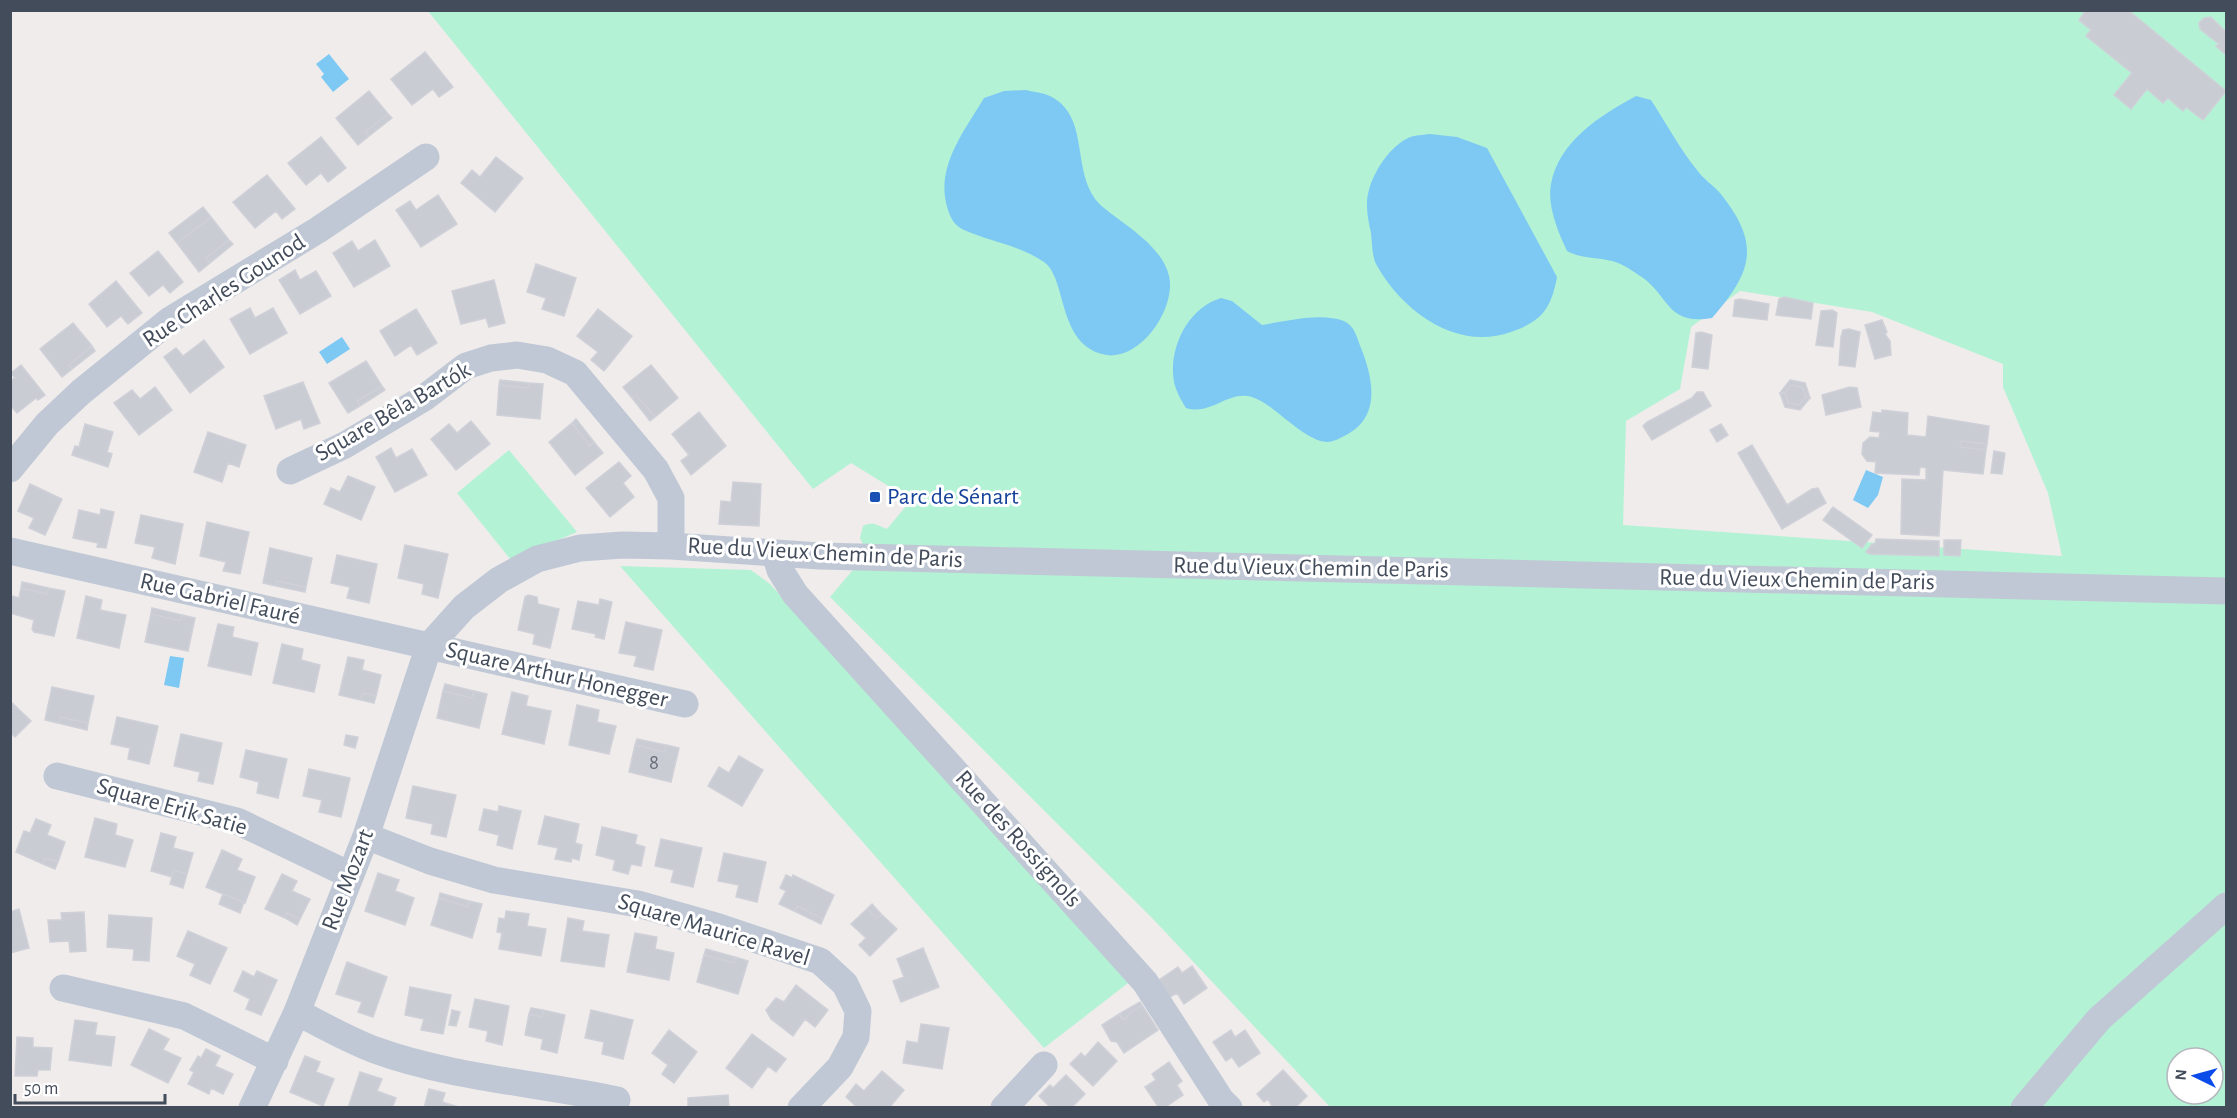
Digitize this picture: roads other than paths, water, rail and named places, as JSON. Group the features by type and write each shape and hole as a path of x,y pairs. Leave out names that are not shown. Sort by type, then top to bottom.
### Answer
{"street":[{"name":"Rue Charles Gounod","path":"10,469 47,424 81,392 170,320 318,230 426,156"},
{"name":"Square Bêla Bartók","path":"290,471 345,445 424,398 466,366 492,358 517,355 547,360 575,373 656,470 671,498 671,546"},
{"name":"Rue du Vieux Chemin de Paris","path":"429,646 464,607 499,580 537,559 580,548 623,545 820,556 2226,591"},
{"name":"Rue Gabriel Fauré","path":"10,551 429,646"},
{"name":"Rue des Rossignols","path":"775,554 780,570 795,594 1145,982 1221,1105"},
{"path":"795,594 820,556"},
{"name":"Square Arthur Honegger","path":"429,646 685,704"},
{"name":"Rue Mozart","path":"252,1107 297,1012 366,836 429,646"},
{"name":"Square Erik Satie","path":"57,776 237,821 350,875"},
{"name":"Square Maurice Ravel","path":"366,836 430,861 495,880 638,904 719,927 820,961 845,984 854,1002 858,1011 856,1037 840,1067 801,1107"},
{"path":"2024,1107 2099,1019 2226,906"},
{"path":"63,988 184,1016 275,1061"},
{"path":"297,1012 375,1050 437,1067 618,1100"},
{"path":"1004,1107 1044,1065"}],"water":[{"path":"329,54 349,79 333,92 321,77 324,74 316,64"},
{"path":"1026,90 1052,97 1065,107 1077,134 1086,181 1093,196 1104,208 1151,246 1165,265 1170,289 1167,304 1152,332 1129,351 1116,355 1102,354 1088,347 1077,337 1070,324 1056,281 1044,262 1015,248 964,230 956,224 949,213 945,195 948,165 960,137 984,98 1004,91"},
{"path":"1636,96 1651,100 1691,162 1720,193 1742,227 1747,257 1743,271 1736,286 1712,318 1696,319 1676,313 1648,282 1619,263 1584,257 1567,251 1557,227 1550,192 1556,169 1563,155 1583,131"},
{"path":"1430,134 1457,137 1487,148 1557,277 1548,306 1538,318 1522,328 1490,337 1470,336 1432,323 1400,297 1376,264 1367,206 1374,177 1385,158 1400,143 1410,137"},
{"path":"1221,298 1232,301 1262,325 1325,317 1344,321 1351,326 1357,336 1371,383 1370,406 1359,426 1341,438 1327,442 1308,435 1270,407 1252,397 1235,397 1203,409 1186,408 1174,382 1174,356 1178,343 1190,320 1209,303"},
{"path":"342,337 350,349 327,364 319,352"},
{"path":"1866,470 1883,477 1878,495 1868,508 1853,500"},
{"path":"170,656 184,658 179,688 164,685"}],"place":[{"name":"Parc de Sénart","path":"875,497"}]}
